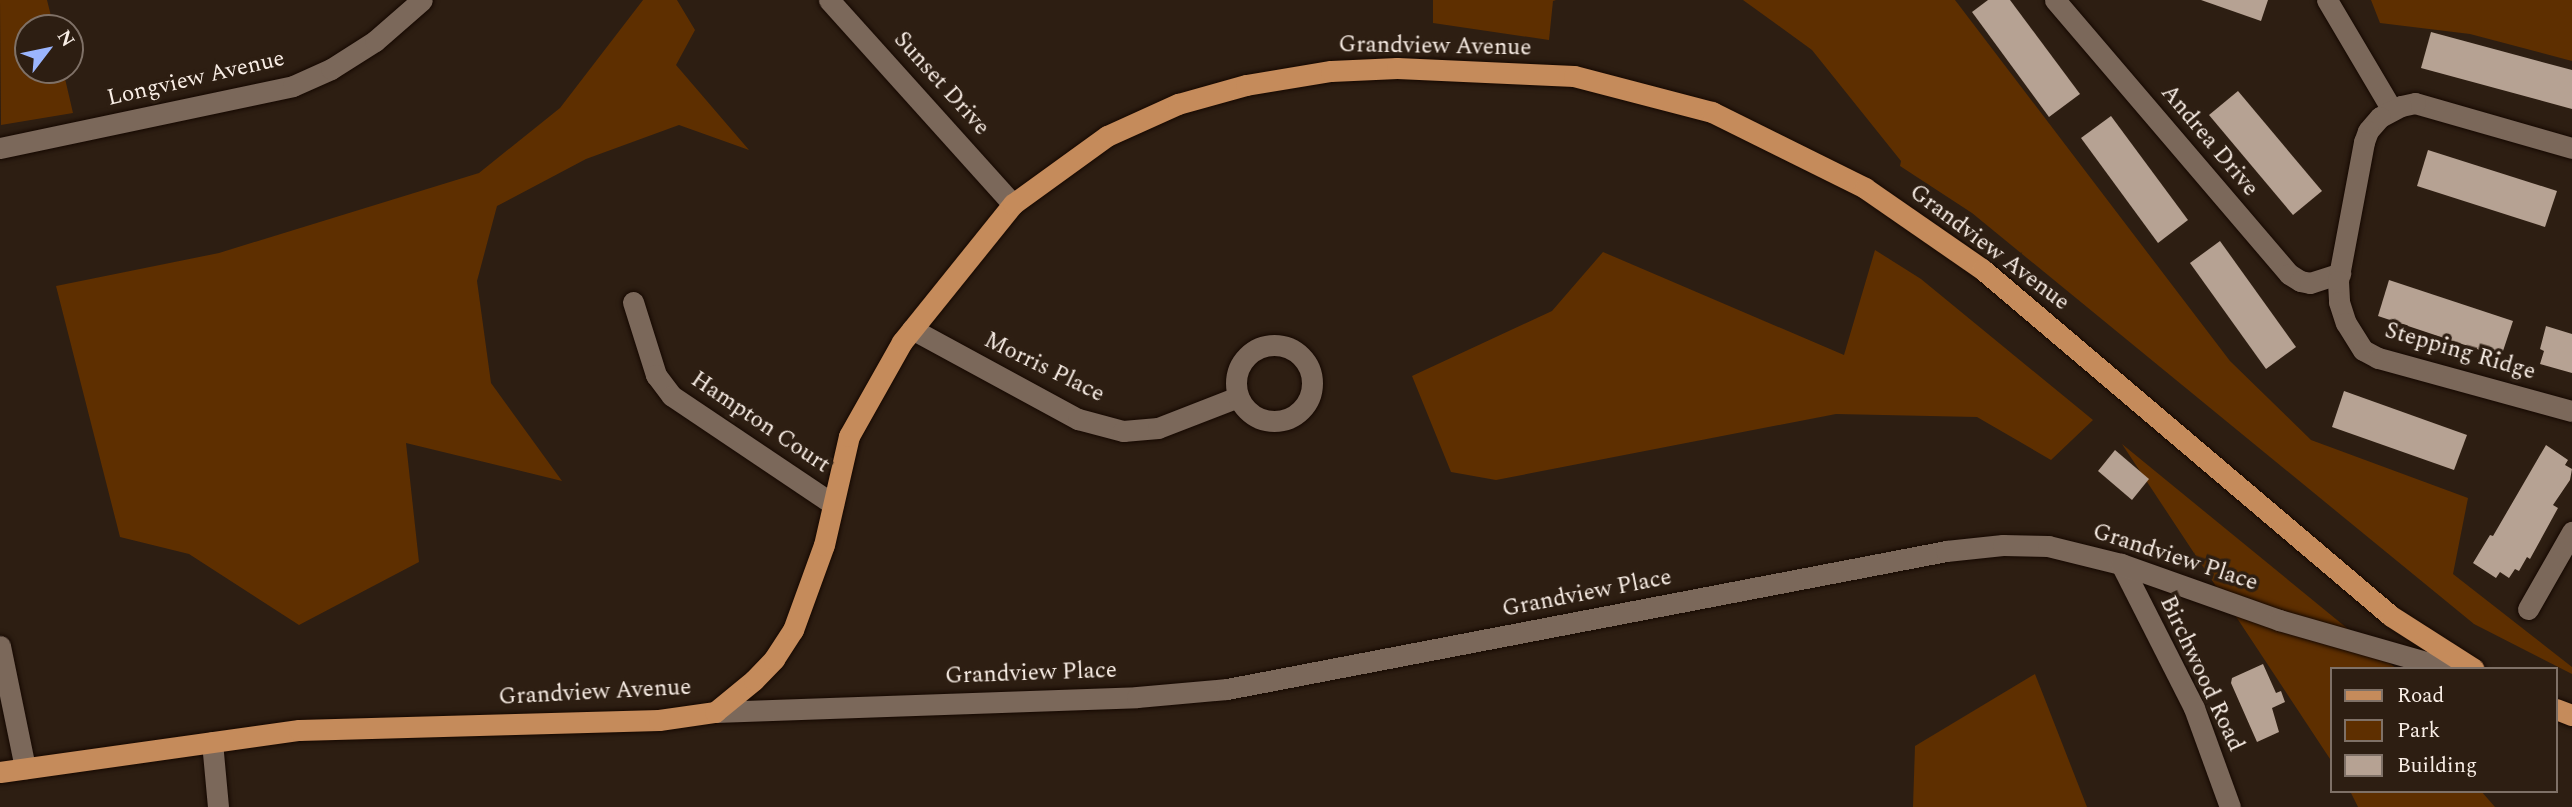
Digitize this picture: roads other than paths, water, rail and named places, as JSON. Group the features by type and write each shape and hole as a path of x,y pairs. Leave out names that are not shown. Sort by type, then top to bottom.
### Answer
{"main road":[{"name":"Grandview Avenue","path":"0,772 299,730 659,720 715,712 754,680 774,659 793,630 824,545 849,436 912,330 1013,204 1107,136 1178,104 1246,85 1331,71 1397,68 1574,76 1712,112 1865,188 1982,269 2391,616 2471,667"}],"street":[{"name":"Sunset Drive","path":"830,0 1013,204"},
{"name":"Andrea Drive","path":"2055,0 2289,274 2300,281 2310,283 2340,273"},
{"path":"2327,0 2392,110 2415,103 2437,107 2572,148"},
{"name":"Longview Avenue","path":"0,148 293,86 331,69 375,41 412,3"},
{"name":"Stepping Ridge","path":"2392,110 2380,117 2368,131 2340,273 2339,302 2346,323 2362,350 2378,358 2572,411"},
{"name":"Hampton Court","path":"633,302 656,375 672,396 833,504"},
{"name":"Morris Place","path":"912,330 1079,419 1123,431 1158,428 1238,397"},
{"path":"2528,609 2572,532"},
{"name":"Grandview Place","path":"715,712 1137,697 1227,689 1957,550 2003,545 2048,546 2120,564 2278,620 2443,667"},
{"name":"Birchwood Road","path":"2120,564 2194,708 2230,807"},
{"path":"0,646 25,768"},
{"path":"212,742 218,807"}]}
